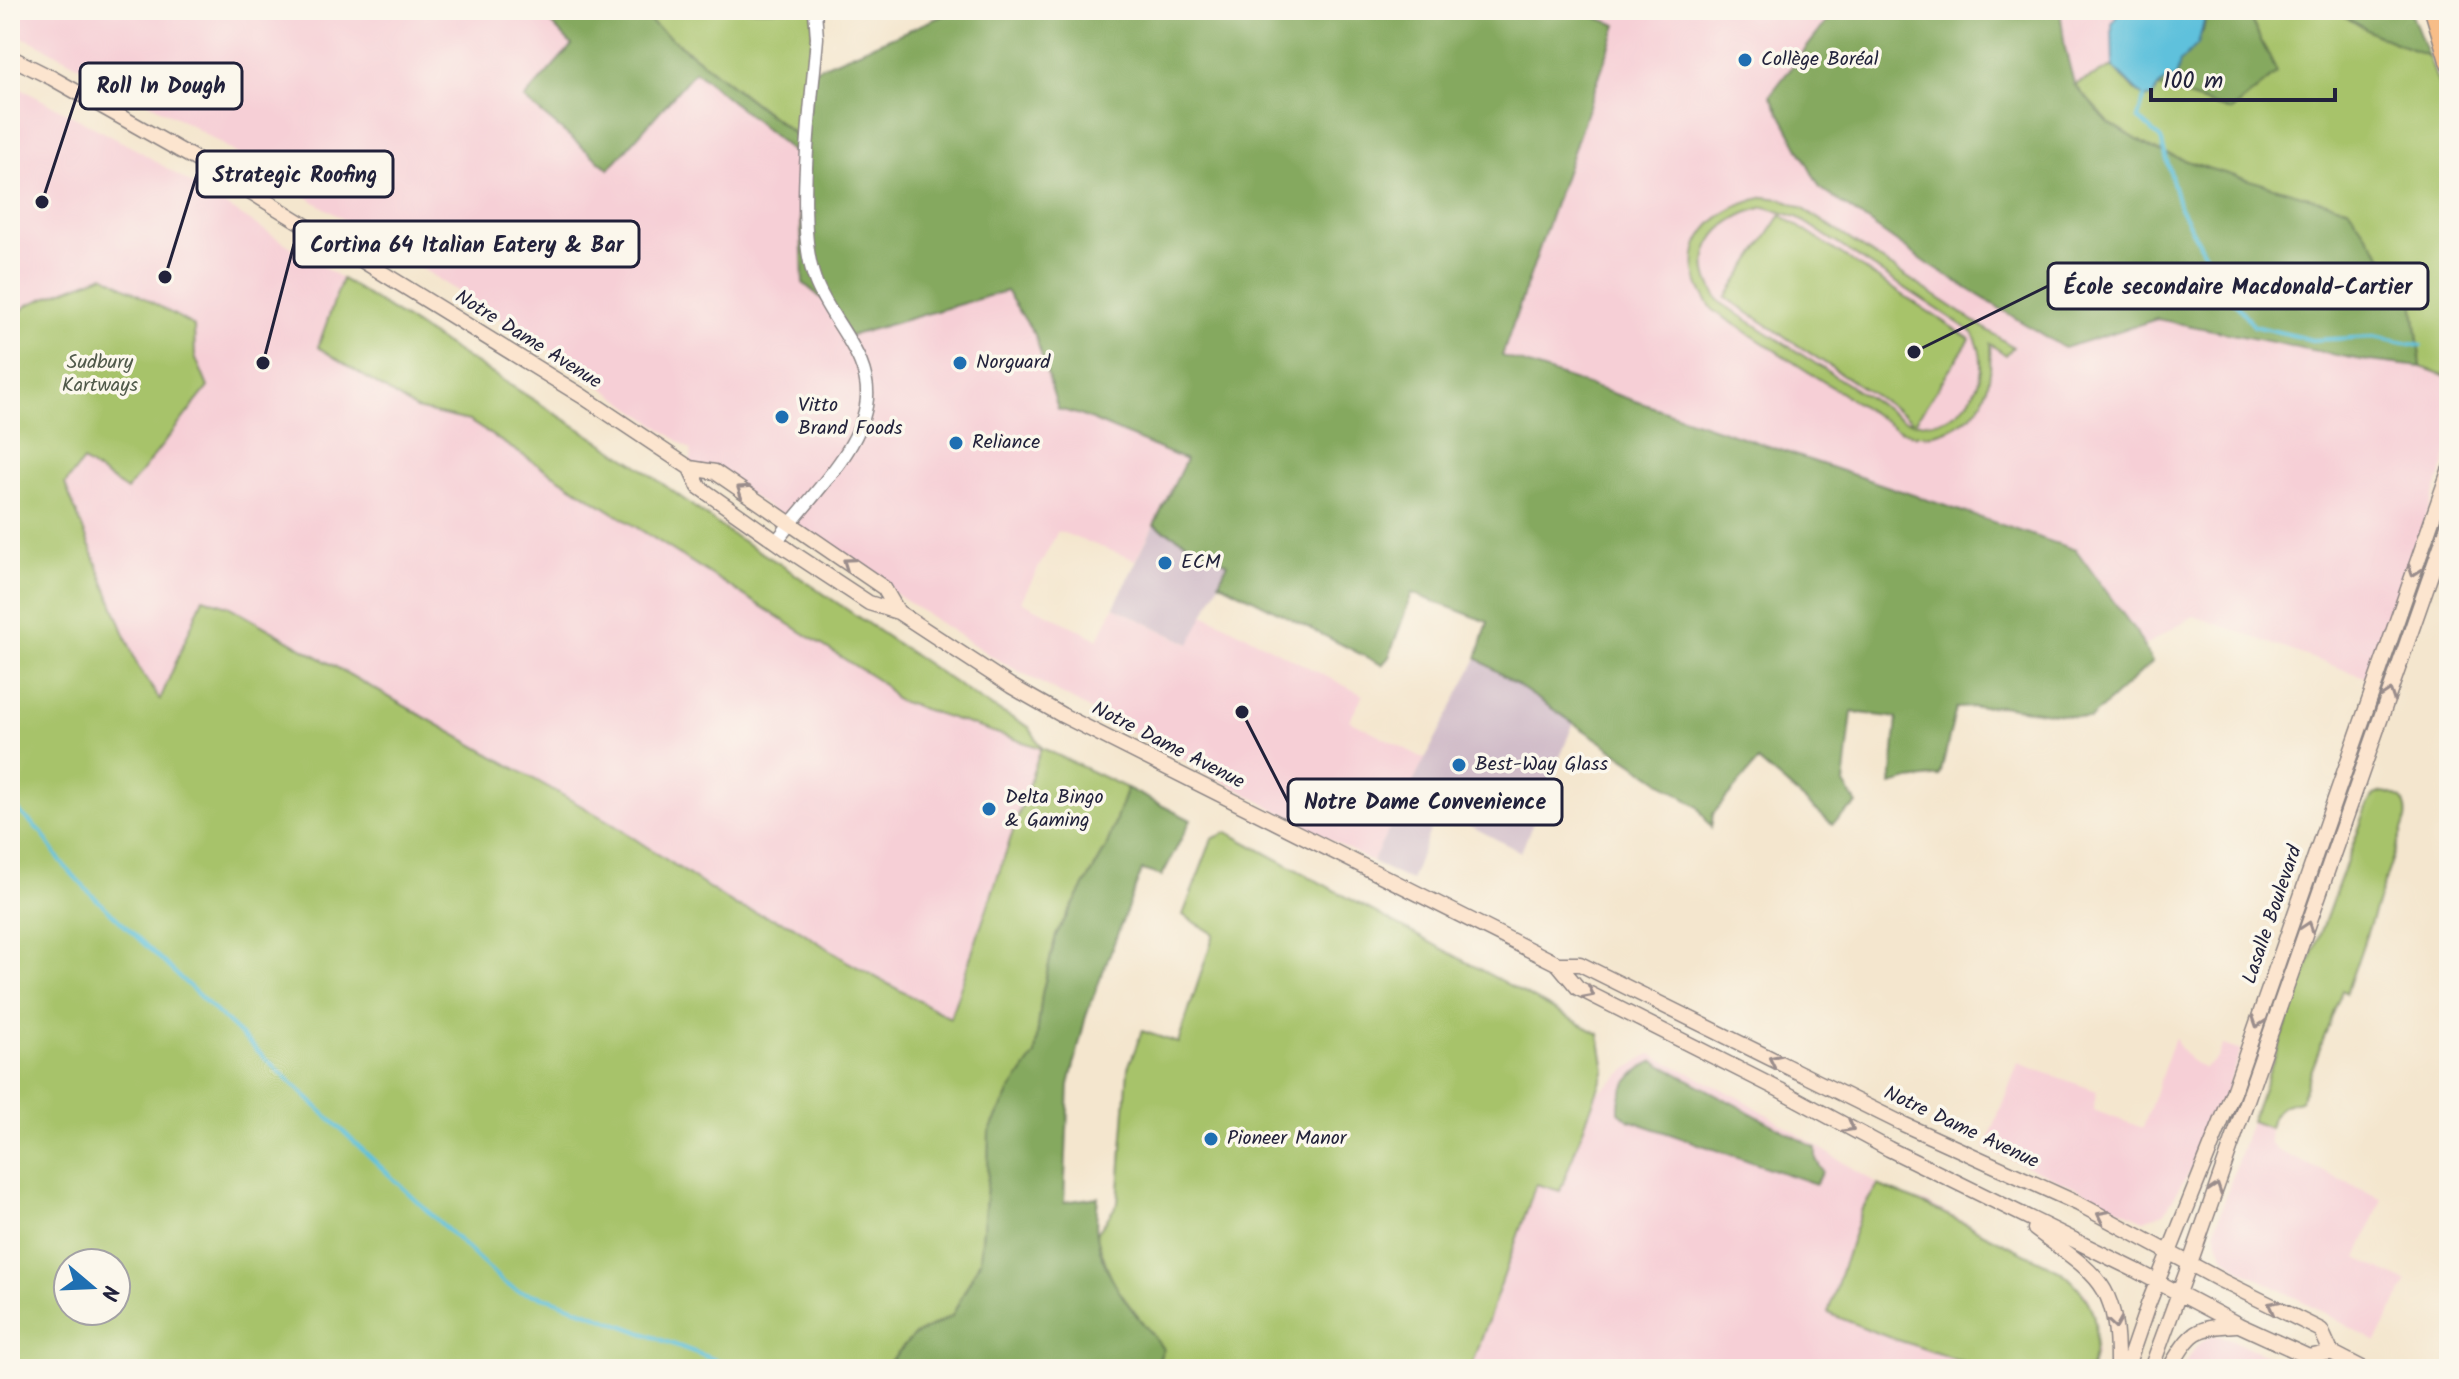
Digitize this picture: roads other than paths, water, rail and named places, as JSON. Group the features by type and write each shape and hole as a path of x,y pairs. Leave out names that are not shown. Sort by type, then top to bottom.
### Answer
{"highway":[{"path":"2433,10 2449,64"}],"main road":[{"name":"Notre Dame Avenue","path":"10,57 241,185 582,396 690,468 715,472 884,588 898,612"},
{"name":"Notre Dame Avenue","path":"690,468 699,487 776,542 869,603 898,612 1011,686 1062,715 1558,964 1578,988 2009,1209 2158,1281 2239,1325 2309,1357 2331,1352"},
{"name":"Lasalle Boulevard","path":"2126,1369 2229,1103 2449,471"},
{"name":"Lasalle Boulevard","path":"2151,1369 2449,523"},
{"name":"Notre Dame Avenue","path":"1558,964 1580,964 1903,1124 2079,1204 2321,1330 2331,1352 2364,1369"},
{"path":"2009,1209 2094,1274 2110,1297 2117,1325 2117,1369"},
{"path":"2169,1369 2188,1339 2198,1332 2207,1327 2239,1325"}],"street":[{"path":"776,542 849,447 863,421 867,395 859,358 815,279 810,261 806,221 817,38 815,10"}],"water":[{"path":"2119,10 2207,10 2198,44 2180,62 2176,78 2161,84 2153,97 2144,98 2113,67 2112,24"}],"waterway":[{"path":"2144,98 2138,118 2161,139 2180,208 2224,290 2254,326 2312,340 2373,337 2421,346"},
{"path":"10,803 42,833 61,862 87,890 504,1283 518,1291 551,1299 740,1369"}],"place":[{"name":"Collège Boréal","path":"1745,60"},
{"name":"Roll In Dough","path":"42,202"},
{"name":"Strategic Roofing","path":"165,277"},
{"name":"École secondaire Macdonald-Cartier","path":"1914,352"},
{"name":"Cortina 64 Italian Eatery & Bar","path":"263,363"},
{"name":"Norguard","path":"960,363"},
{"name":"Vitto Brand Foods","path":"782,417"},
{"name":"Reliance","path":"956,443"},
{"name":"ECM","path":"1165,563"},
{"name":"Notre Dame Convenience","path":"1242,712"},
{"name":"Best-Way Glass","path":"1459,765"},
{"name":"Delta Bingo & Gaming","path":"989,809"},
{"name":"Pioneer Manor","path":"1211,1139"}],"park label":[{"name":"Sudbury Kartways","path":"100,374"}]}
